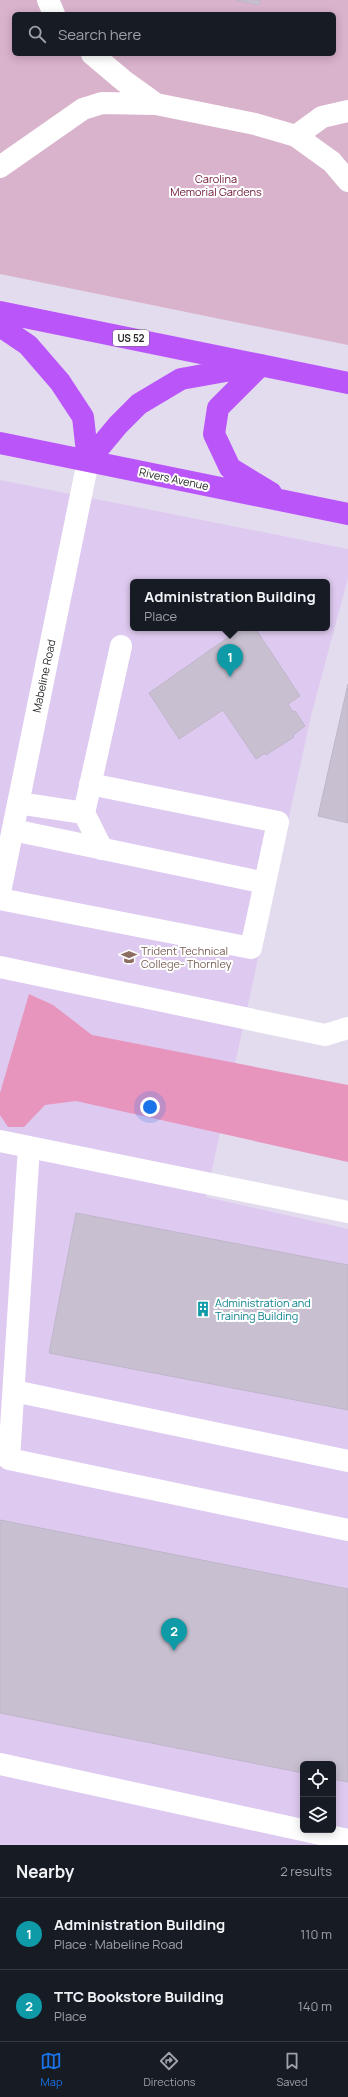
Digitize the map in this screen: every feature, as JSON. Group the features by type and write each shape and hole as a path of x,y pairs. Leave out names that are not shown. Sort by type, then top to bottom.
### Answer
{"main road":[{"name":"US 52","path":"0,312 348,383"},
{"path":"0,326 28,345 60,382 83,417 88,461"},
{"path":"88,461 118,425 139,404 181,379 261,365"},
{"path":"261,365 218,408 214,434 230,468 287,502"},
{"name":"Rivers Avenue","path":"0,443 348,514"}],"street":[{"path":"48,0 53,12"},
{"path":"94,56 124,81 156,104"},
{"path":"0,167 82,109 102,103 156,104 254,124 296,136 332,162 348,181"},
{"path":"296,136 322,117 348,111"},
{"name":"Mabeline Road","path":"0,892 88,461"},
{"path":"102,849 84,813 121,646"},
{"path":"0,899 251,948 278,822 90,784"},
{"path":"18,803 84,813"},
{"path":"12,830 265,883"},
{"path":"0,967 325,1035 348,1028"},
{"path":"0,1141 348,1212"},
{"path":"29,1147 9,1459 348,1530"},
{"path":"14,1391 348,1461"},
{"path":"0,1764 348,1840"}],"shaded area":[{"name":"Trident Technical College- Thornley","path":"0,480 348,549 348,578 311,716 206,1197 348,1229 348,1845 0,1845"},
{"path":"29,994 53,1005 92,1035 348,1085 348,1162 76,1101 45,1105 24,1127 8,1127 0,1115 0,1093"}],"green space":[{"name":"Carolina Memorial Gardens","path":"0,0 348,0 348,345 0,274"}],"building":[{"path":"235,0 260,0 259,5"},
{"path":"237,631 257,631 300,696 288,704 293,712 295,711 305,726 293,735 294,737 266,755 265,753 256,759 223,710 179,739 149,693"},
{"path":"348,684 348,823 318,816"},
{"name":"Administration and Training Building","path":"76,1213 348,1265 348,1410 49,1353"},
{"path":"0,1520 348,1589 348,1782 336,1780 336,1761 300,1761 300,1772 0,1713"}],"place":[{"name":"Administration Building","path":"230,677"},
{"name":"Trident Technical College- Thornley","path":"129,957"},
{"name":"Administration and Training Building","path":"203,1309"},
{"name":"TTC Bookstore Building","path":"174,1651"}]}
